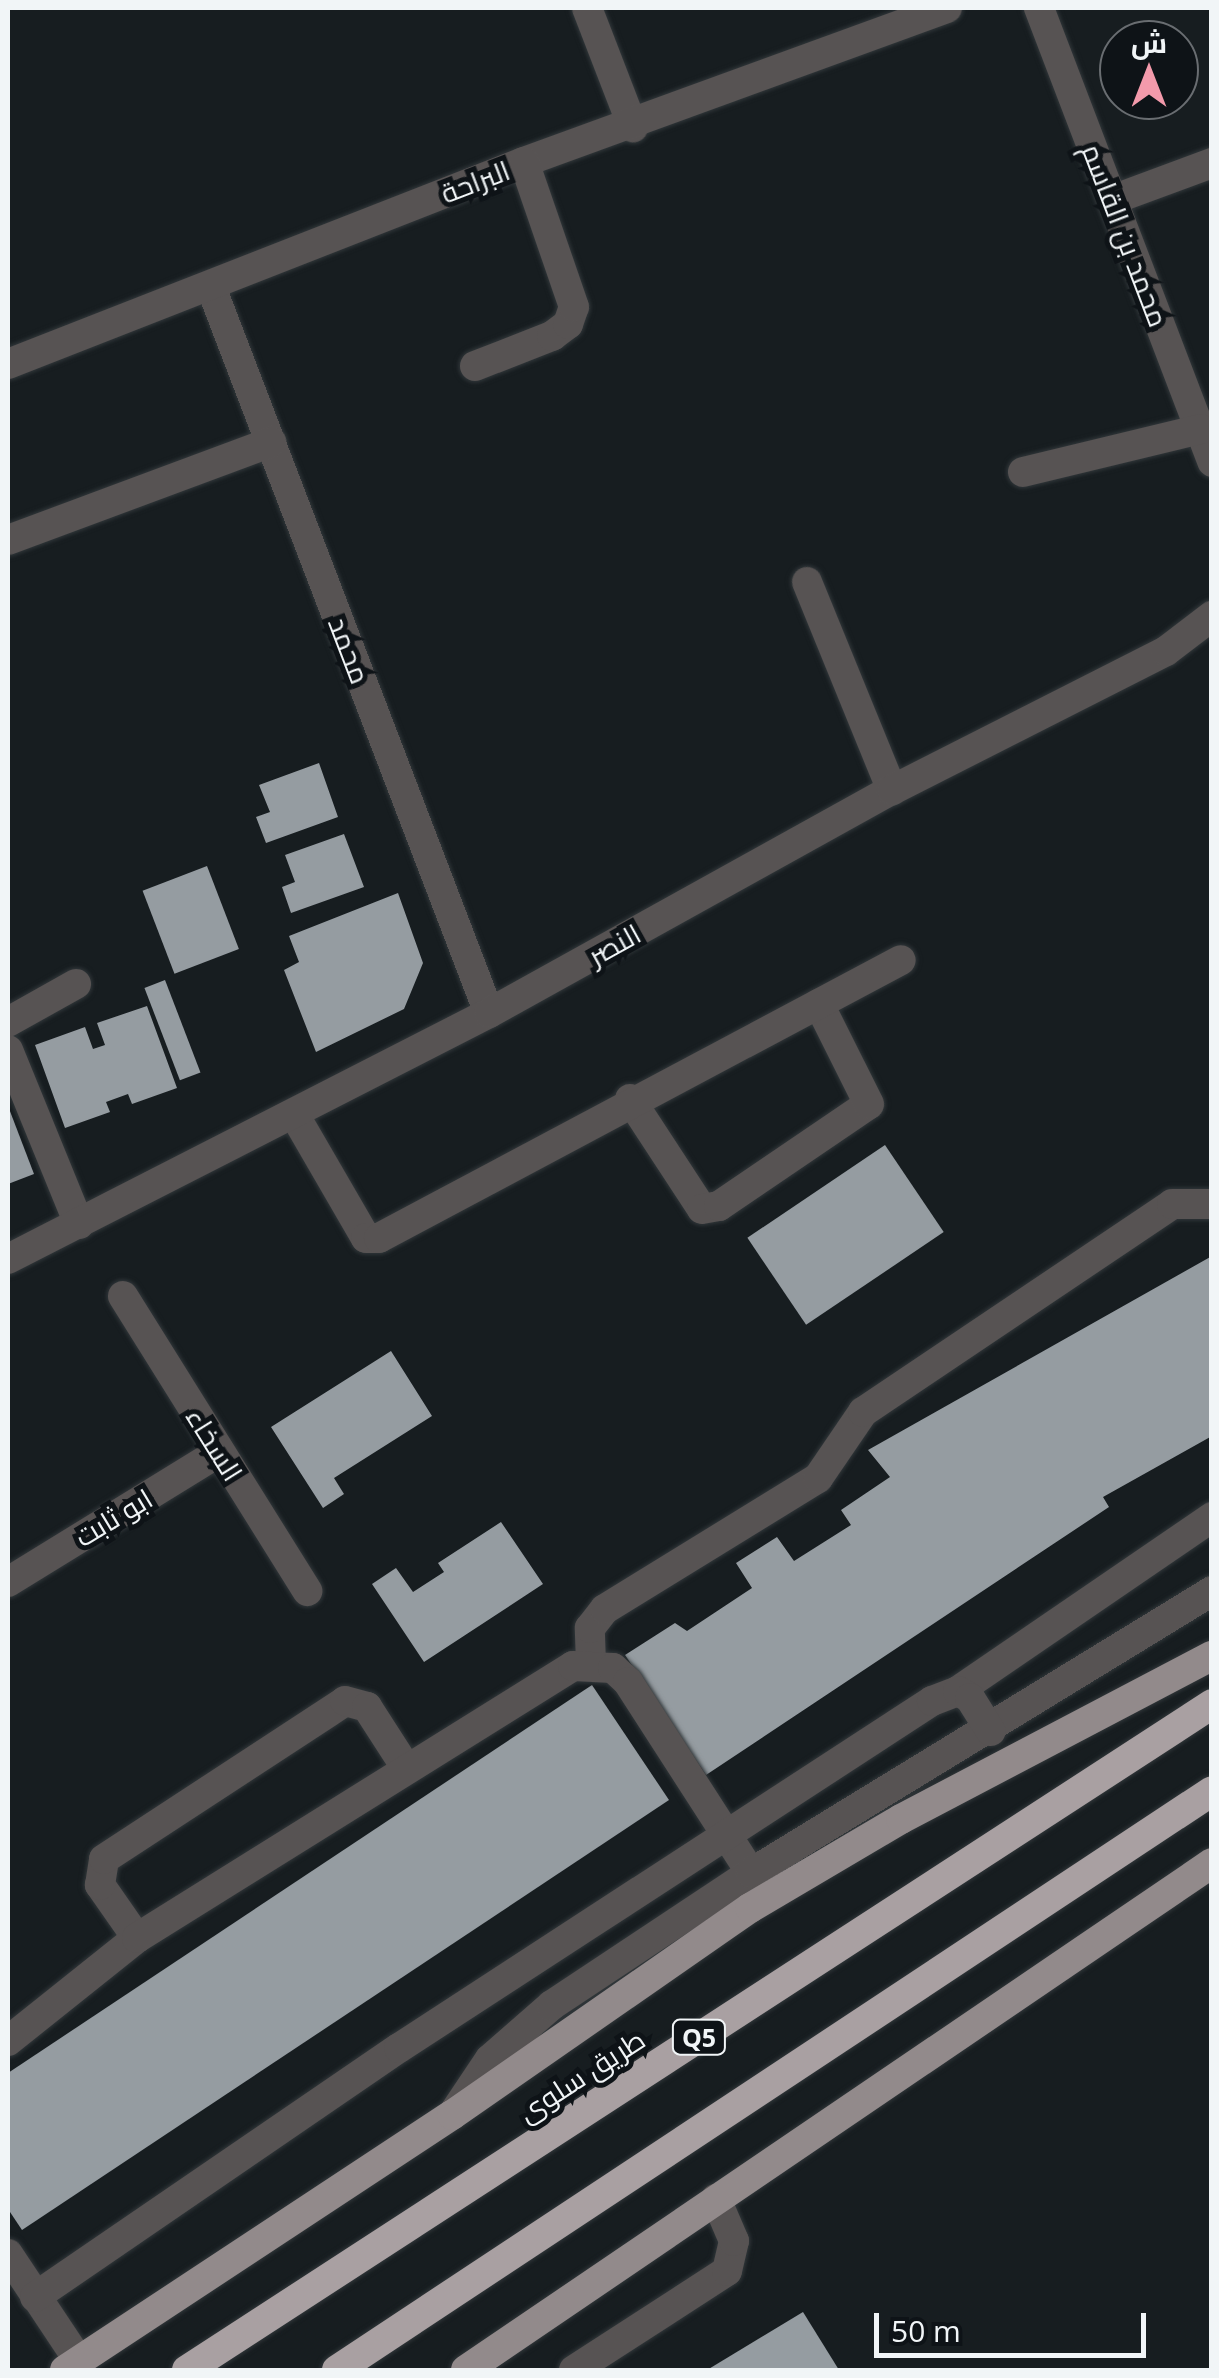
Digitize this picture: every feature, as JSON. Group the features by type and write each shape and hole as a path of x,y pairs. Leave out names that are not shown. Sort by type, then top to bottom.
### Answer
{"highway":[{"name":"طريق سلوى","path":"187,2370 1212,1704"},
{"path":"337,2370 1212,1791"}],"main road":[{"name":"طريق سلوى","path":"72,2366 452,2115 782,1888 1212,1656"},
{"path":"466,2370 1212,1863"}],"street":[{"path":"588,8 632,127"},
{"name":"البراحة","path":"8,364 524,162 632,127 947,8"},
{"name":"محمد بن القاسم","path":"1039,8 1212,462"},
{"path":"475,366 552,336 568,324 574,307 524,162"},
{"path":"1112,200 1212,163"},
{"name":"محمد","path":"211,287 489,1013"},
{"path":"1023,472 1201,429"},
{"path":"8,540 270,442"},
{"path":"807,582 892,790"},
{"name":"النصر","path":"8,1259 489,1013 892,790 1166,651 1212,616"},
{"path":"294,1114 372,1240 630,1099 901,960"},
{"path":"8,1022 76,984"},
{"path":"630,1099 702,1209 720,1206 869,1104 819,1004"},
{"path":"8,1050 80,1224"},
{"path":"591,1664 590,1628 605,1608 818,1478 863,1412 1172,1204 1212,1204"},
{"name":"السخاء","path":"124,1296 308,1591"},
{"name":"ابو ثابت","path":"8,1582 219,1452"},
{"path":"36,2297 398,2048 727,1834 958,1691 1212,1517"},
{"name":"طريق سلوى","path":"452,2115 512,2037 751,1873 991,1731 1212,1591"},
{"path":"8,2041 137,1938 405,1766 573,1666 613,1668 628,1682 751,1873"},
{"path":"958,1691 970,1698 991,1731"},
{"path":"137,1938 100,1885 104,1859 345,1701 367,1707 405,1766"},
{"path":"574,2370 727,2271 734,2241 716,2199"},
{"path":"8,2254 72,2366"}],"building":[{"path":"319,763 338,817 266,843 256,817 270,812 259,785"},
{"path":"344,834 364,887 291,913 282,887 295,882 285,855"},
{"path":"207,866 239,949 174,974 143,891"},
{"path":"398,893 423,963 404,1009 316,1052 284,970 299,962 289,936"},
{"path":"165,980 200,1072 180,1080 144,988"},
{"path":"147,1006 177,1088 132,1104 128,1094 106,1102 110,1112 65,1128 35,1045 85,1027 93,1049 105,1045 97,1023"},
{"path":"8,1106 34,1174 8,1184"},
{"path":"885,1145 944,1232 806,1325 747,1238"},
{"path":"1212,1256 1212,1436 1103,1497 1109,1507 706,1775 625,1655 675,1623 687,1631 752,1588 736,1563 777,1537 794,1561 851,1525 841,1510 890,1477 868,1450"},
{"path":"391,1351 432,1416 334,1478 344,1494 323,1508 271,1427"},
{"path":"501,1522 543,1584 424,1662 372,1584 396,1568 413,1592 444,1572 438,1563"},
{"path":"592,1685 669,1800 22,2230 8,2209 8,2073"},
{"path":"803,2312 839,2370 707,2370"}]}
